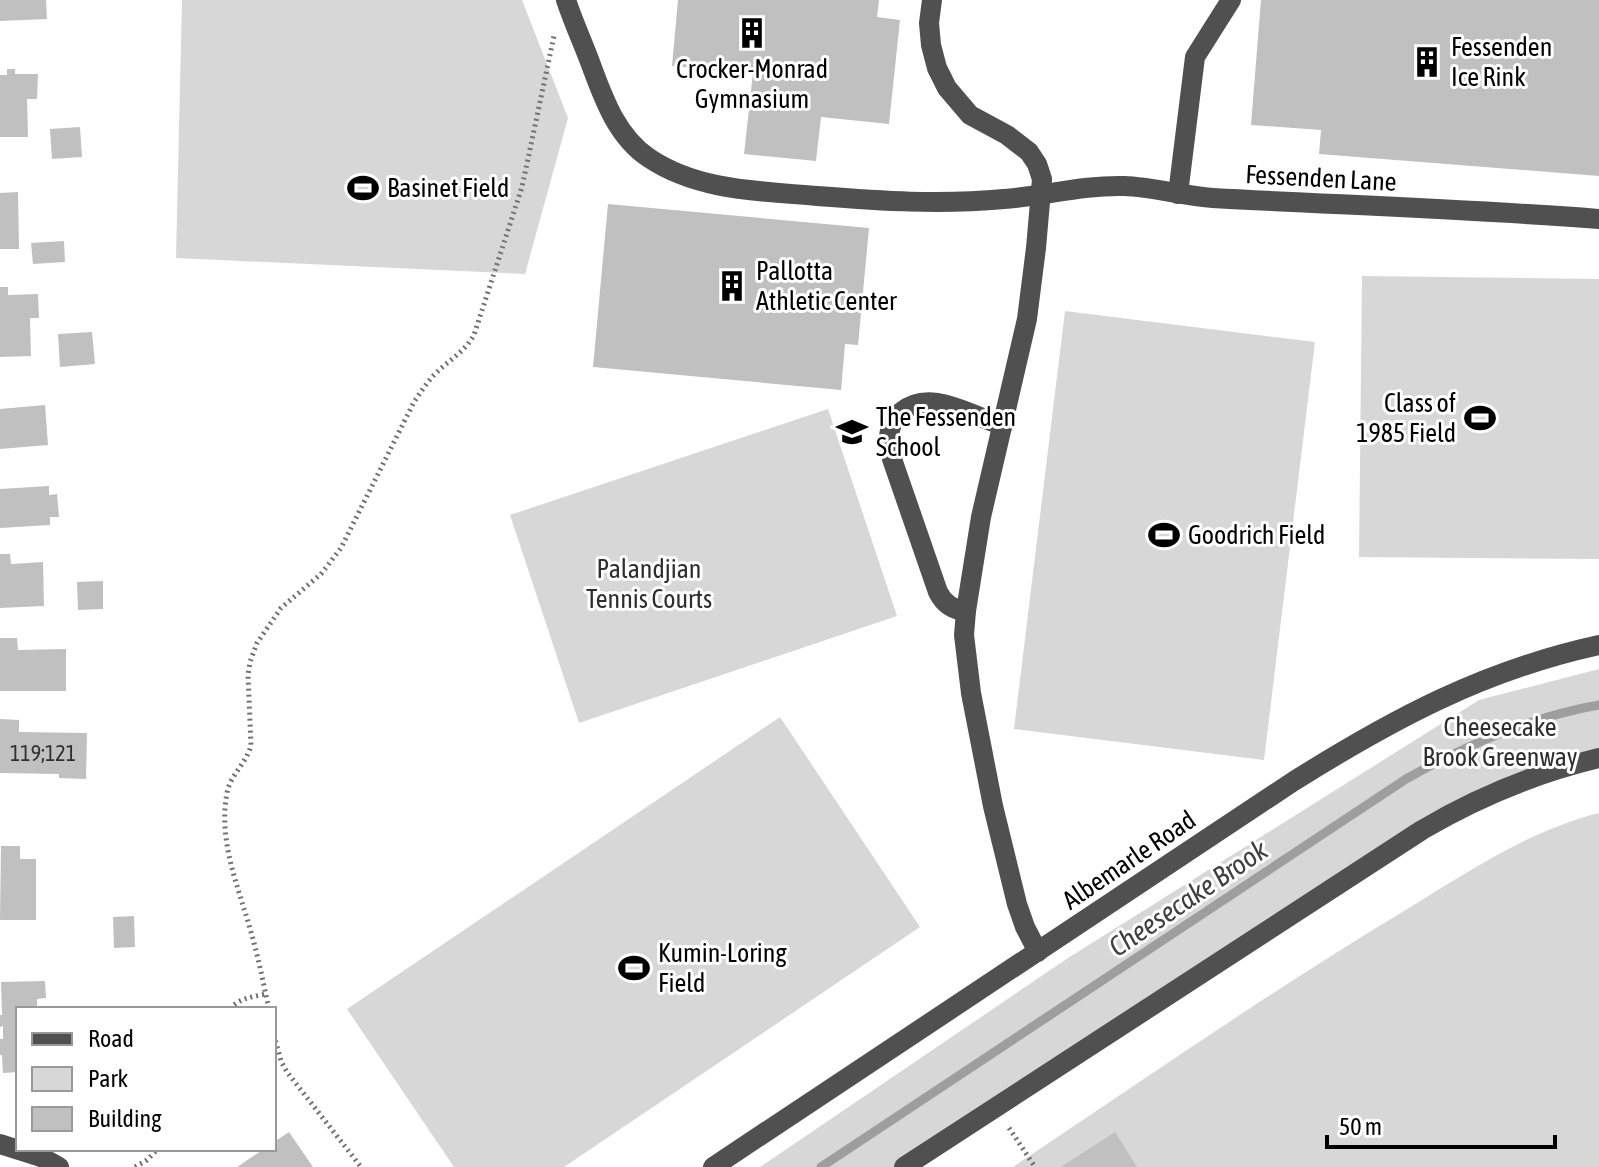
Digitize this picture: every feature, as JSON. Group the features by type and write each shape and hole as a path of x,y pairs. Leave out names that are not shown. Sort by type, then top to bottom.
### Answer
{"street":[{"name":"Fessenden Lane","path":"566,0 601,92 621,130 636,148 666,168 715,185 879,201 958,203 1099,186 1137,187 1208,198 1599,219"},
{"path":"932,0 929,23 931,45 947,88 970,115 1007,135 1029,152 1042,179 1027,319 981,517 964,635 989,787 1017,904 1038,952"},
{"path":"1178,194 1195,57 1231,0"},
{"path":"966,611 946,604 938,592 892,459 889,432 900,413 913,404 929,402 949,405 1003,425"},
{"name":"Albemarle Road","path":"713,1167 1294,781 1393,722 1495,675 1599,645"},
{"path":"904,1167 1432,824 1504,788 1599,758"},
{"path":"22,1151 59,1167"}],"path":[{"path":"269,1007 230,860 226,831 227,790 251,745 248,705 250,662 257,643 272,619 292,597 321,574 341,548 414,402 433,376 461,352 474,335 522,187 555,28"},
{"path":"232,1007 243,999 266,994"},
{"path":"276,1042 287,1072 361,1167"},
{"path":"995,1108 1035,1167"},
{"path":"135,1167 156,1151"}],"green space":[{"name":"Basinet Field","path":"182,0 522,0 568,118 525,274 176,258"},
{"name":"Class of 1985 Field","path":"1362,276 1599,279 1599,559 1359,557"},
{"name":"Goodrich Field","path":"1065,311 1315,342 1264,760 1014,729"},
{"name":"Palandjian Tennis Courts","path":"828,409 897,616 579,723 510,515"},
{"name":"Cheesecake Brook Greenway","path":"1599,669 1599,760 1461,808 905,1167 760,1167 1068,958 1479,700"},
{"name":"Kumin-Loring Field","path":"780,717 920,927 564,1167 454,1167 347,1009"},
{"path":"1599,813 1599,1167 1013,1167 1256,1004 1451,882 1522,842"}],"building":[{"path":"0,0 46,0 47,19 0,21"},
{"path":"678,0 879,0 877,17 900,20 889,124 821,117 816,161 744,154 753,73 672,66"},
{"name":"Fessenden Ice Rink","path":"1261,0 1599,0 1599,176 1319,154 1321,130 1251,125"},
{"path":"7,69 15,69 15,74 38,74 37,99 27,99 28,137 0,137 0,75 7,75"},
{"path":"80,127 82,157 52,159 50,129"},
{"path":"18,192 19,249 0,249 0,193"},
{"name":"Pallotta Athletic Center","path":"608,204 869,228 858,345 845,344 841,390 593,367"},
{"path":"64,241 65,262 33,264 31,243"},
{"path":"0,287 8,287 8,295 38,294 39,318 30,318 31,356 0,357"},
{"path":"92,332 95,364 60,367 58,334"},
{"path":"45,405 48,445 0,449 0,409"},
{"path":"49,486 49,495 57,494 59,517 50,517 50,525 0,528 0,489"},
{"path":"0,554 10,554 11,564 43,562 44,606 0,608"},
{"path":"103,581 103,609 78,610 77,582"},
{"path":"0,638 17,638 18,650 66,649 66,691 0,691"},
{"path":"0,719 19,720 19,732 87,733 86,779 59,778 59,774 0,773"},
{"path":"1,846 20,846 20,859 36,859 36,920 0,920"},
{"path":"134,916 135,947 114,948 113,917"},
{"path":"45,981 46,998 37,999 37,1007 16,1007 16,1072 3,1073 0,1055 0,1039 3,1039 3,1026 0,1027 1,982"},
{"path":"289,1132 313,1167 237,1167 261,1151 276,1151 276,1141"},
{"path":"1115,1132 1137,1167 1061,1167"}],"waterway":[{"name":"Cheesecake Brook","path":"821,1167 1406,779 1500,734 1549,717 1599,705"}],"place":[{"name":"Crocker-Monrad Gymnasium","path":"752,33"},
{"name":"Fessenden Ice Rink","path":"1427,62"},
{"name":"Basinet Field","path":"363,188"},
{"name":"Pallotta Athletic Center","path":"732,286"},
{"name":"Class of 1985 Field","path":"1480,418"},
{"name":"The Fessenden School","path":"852,432"},
{"name":"Goodrich Field","path":"1164,535"},
{"name":"Kumin-Loring Field","path":"634,968"}]}
